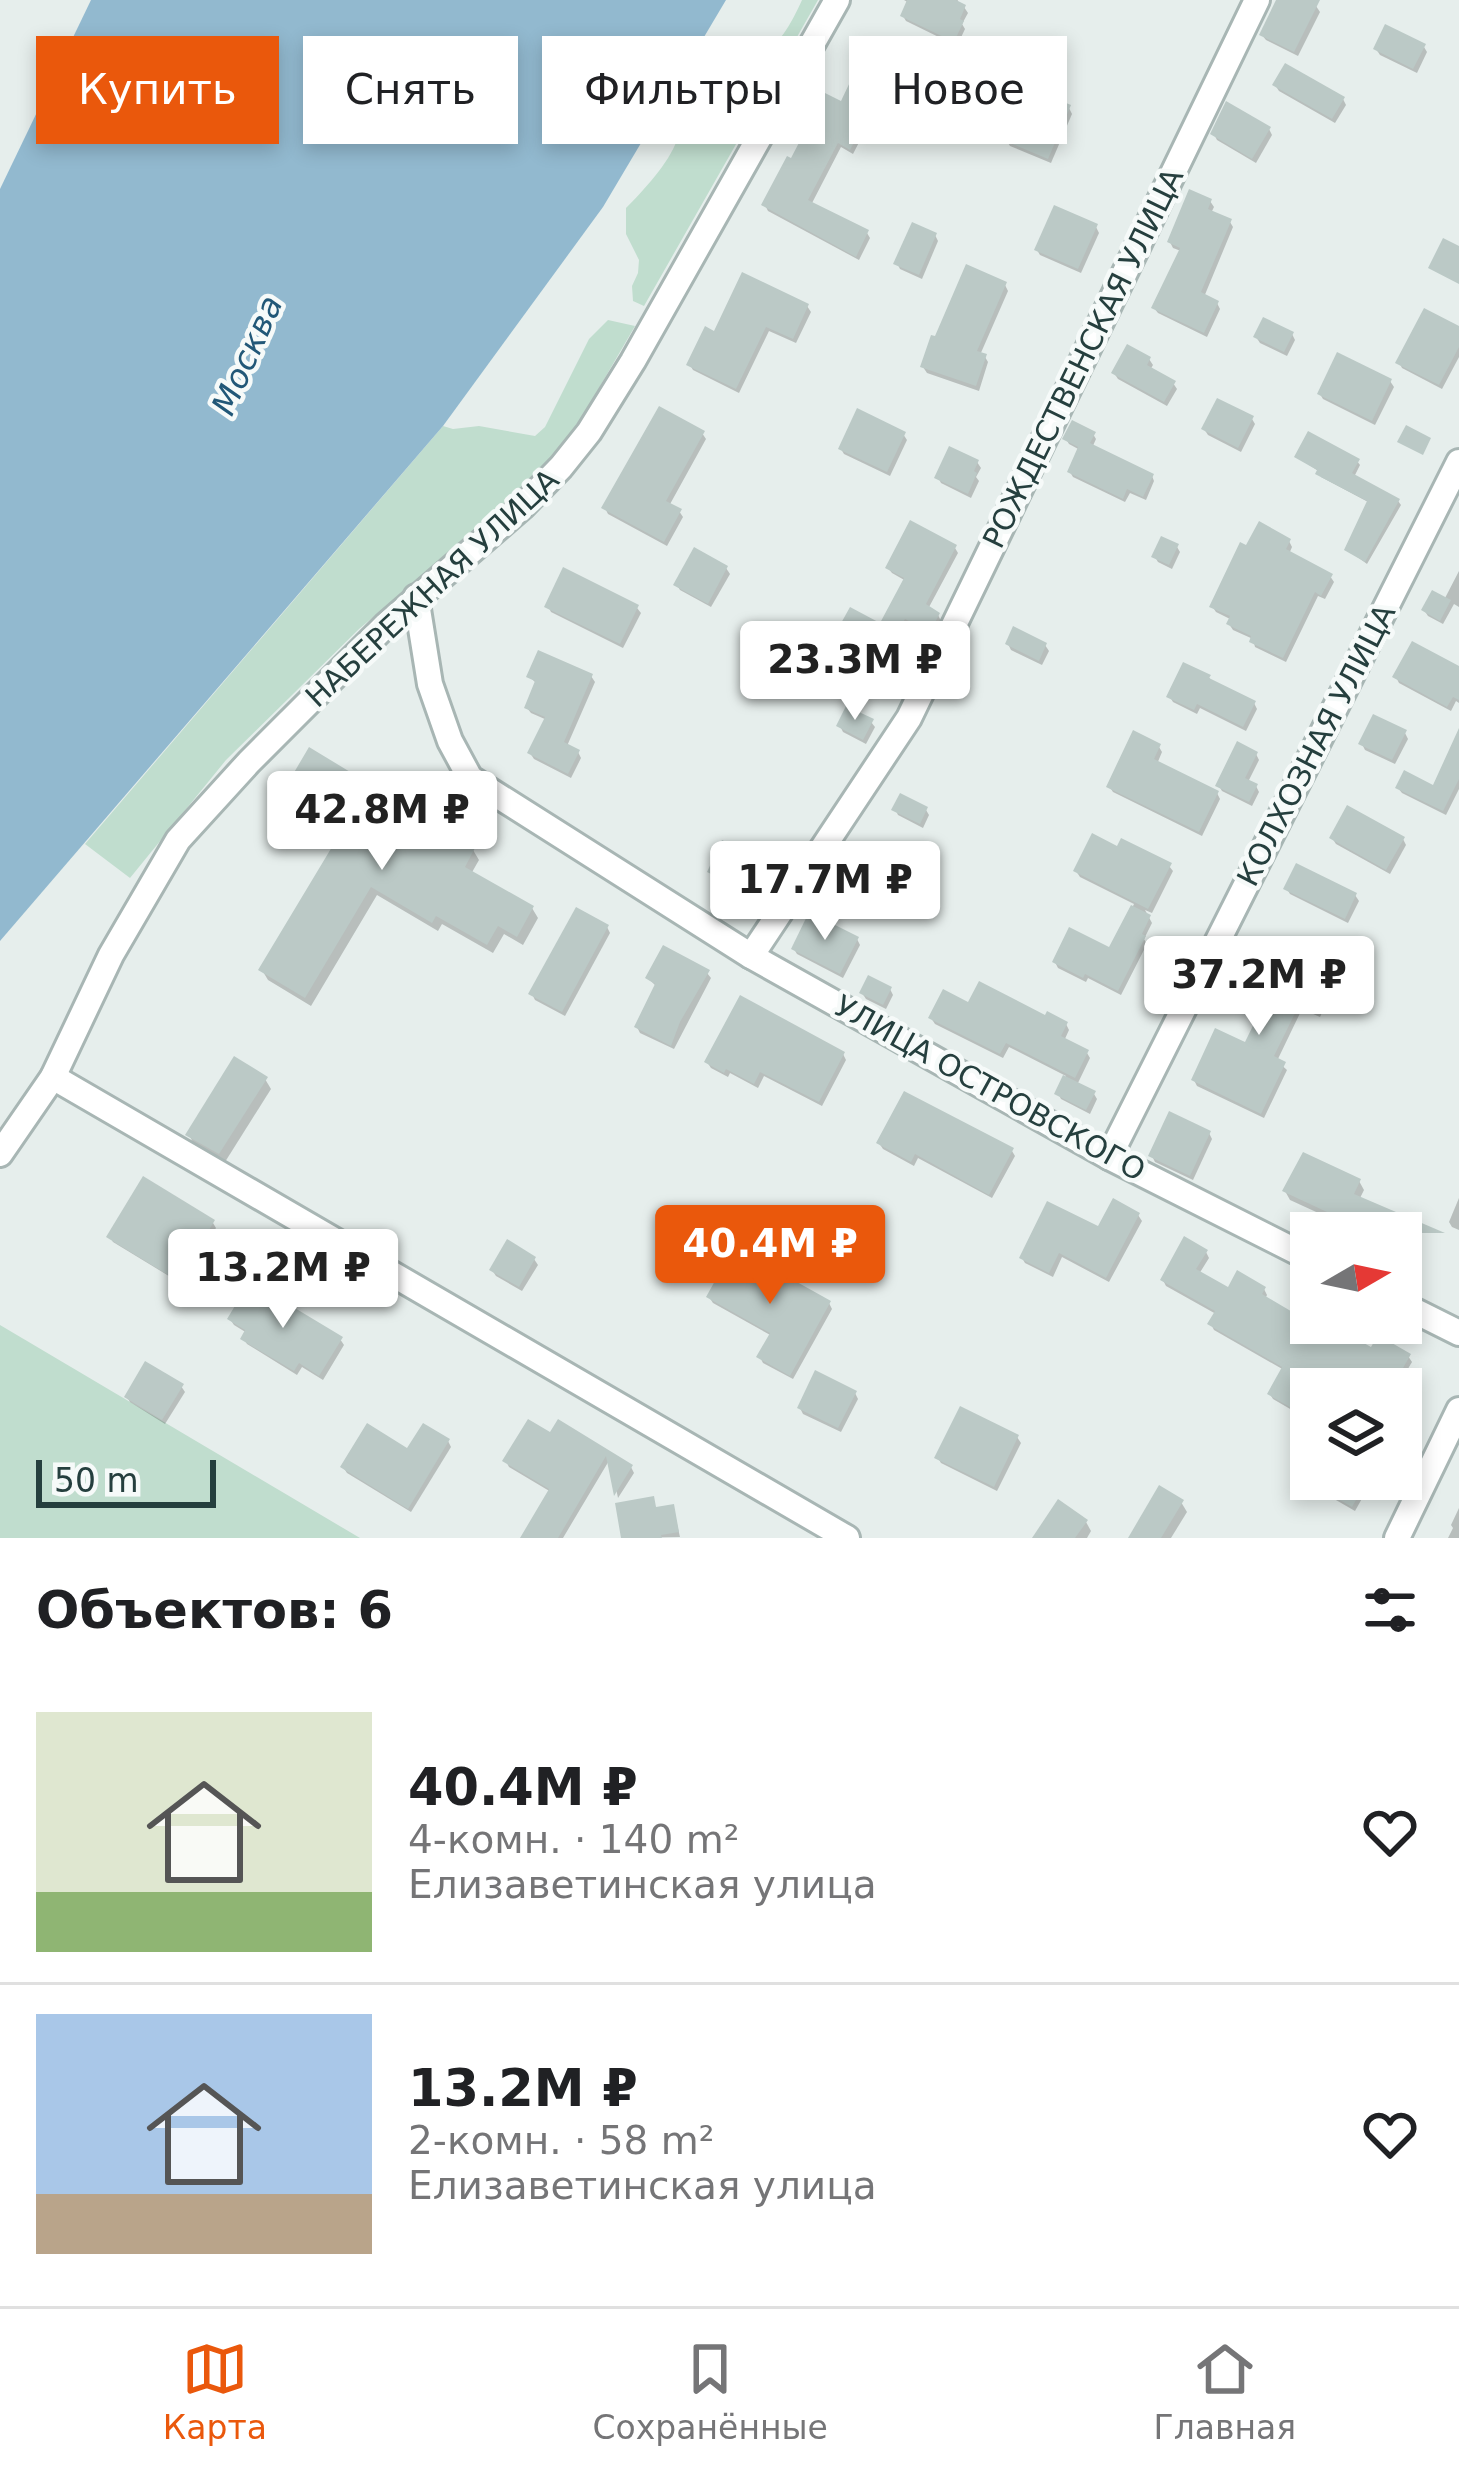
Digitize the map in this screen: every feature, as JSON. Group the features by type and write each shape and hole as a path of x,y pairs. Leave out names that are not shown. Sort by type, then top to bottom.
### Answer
{"street":[{"name":"НАБЕРЕЖНАЯ УЛИЦА","path":"0,1154 53,1077 111,956 178,841 249,762 416,597 522,507 589,432 837,0"},
{"name":"РОЖДЕСТВЕНСКАЯ УЛИЦА","path":"751,956 909,718 1257,0"},
{"name":"КОЛХОЗНАЯ УЛИЦА","path":"1108,1157 1459,462"},
{"name":"УЛИЦА ОСТРОВСКОГО","path":"416,597 430,684 450,741 470,778 751,956 1108,1157 1290,1248"},
{"path":"53,1077 848,1538"},
{"path":"1422,1314 1459,1333"},
{"path":"1397,1538 1459,1410"}],"green space":[{"path":"802,0 818,0 798,36 781,36"},
{"path":"675,144 736,144 644,306 633,301 639,260 626,234 626,208"},
{"path":"608,320 635,326 570,438 514,498 359,629 226,760 130,878 85,844 443,426 479,426 535,436 545,427 589,339"},
{"path":"0,1325 360,1538 0,1538"}],"water":[{"name":"Москва","path":"91,0 726,0 705,36 542,36 542,144 640,144 603,207 443,426 0,941 0,189 36,114 36,144 279,144 279,36 74,36"}],"building":[{"path":"907,0 956,0 966,5 957,36 942,36 900,16"},
{"path":"1276,0 1320,0 1294,52 1259,35"},
{"path":"1385,24 1426,44 1413,69 1373,49"},
{"path":"1285,63 1345,97 1332,119 1272,85"},
{"path":"849,84 849,144 853,144 850,150 838,143 808,200 869,230 856,257 761,205 798,144 825,144 825,93 841,101"},
{"path":"1226,101 1271,127 1252,159 1210,134"},
{"path":"1012,144 1054,144 1048,159"},
{"path":"1189,189 1212,199 1208,209 1232,219 1201,292 1219,301 1204,333 1151,308 1180,248 1167,242"},
{"path":"1054,205 1098,224 1078,269 1034,250"},
{"path":"912,222 937,233 919,275 893,264"},
{"path":"1443,238 1459,246 1459,284 1428,268"},
{"path":"966,264 1007,282 977,351 987,354 976,386 920,367"},
{"path":"742,272 809,304 793,339 766,327 736,389 686,365 705,326 714,331"},
{"path":"1424,308 1459,326 1459,347 1439,385 1395,363"},
{"path":"1263,317 1294,332 1284,352 1253,337"},
{"path":"1127,344 1151,357 1147,365 1176,381 1164,402 1111,373"},
{"path":"1337,352 1392,379 1372,421 1317,394"},
{"path":"1217,398 1254,416 1238,448 1201,429"},
{"path":"659,406 705,431 666,501 682,509 664,542 601,508"},
{"path":"857,408 906,432 887,472 838,449"},
{"path":"1072,420 1096,432 1090,443 1154,474 1143,497 1127,489 1123,499 1067,472 1078,447 1062,439"},
{"path":"1406,425 1431,438 1423,455 1397,442"},
{"path":"1308,431 1360,459 1352,473 1400,499 1365,562 1344,550 1367,501 1315,474 1317,470 1294,457"},
{"path":"949,446 979,460 968,494 934,478"},
{"path":"910,520 957,545 926,604 940,613 930,632 905,619 878,669 830,643 850,607 880,623 904,578 885,568"},
{"path":"1259,521 1291,539 1286,549 1333,574 1321,596 1315,592 1283,658 1249,642 1251,636 1226,624 1230,616 1209,607 1240,542 1246,545"},
{"path":"1161,536 1179,544 1169,565 1151,557"},
{"path":"694,547 728,566 708,604 673,585"},
{"path":"563,567 639,605 620,644 544,607"},
{"path":"1432,590 1451,600 1440,621 1421,610"},
{"path":"1013,626 1047,643 1039,661 1005,644"},
{"path":"1412,641 1459,666 1459,700 1453,697 1447,707 1392,677"},
{"path":"538,650 593,674 564,742 580,750 568,774 527,753 545,717 524,708 535,681 526,677"},
{"path":"1183,662 1256,701 1243,727 1197,704 1194,710 1166,697"},
{"path":"846,706 874,719 863,740 836,726"},
{"path":"1373,714 1407,730 1392,760 1358,744"},
{"path":"1459,728 1459,779 1443,811 1395,788 1404,770 1433,785"},
{"path":"1133,730 1161,744 1154,759 1219,791 1199,832 1106,787"},
{"path":"1237,741 1258,752 1245,778 1258,784 1249,802 1215,786"},
{"path":"309,747 370,784 377,772 423,800 416,813 475,848 465,867 534,906 517,937 498,926 487,945 436,916 432,923 371,887 305,998 258,970 350,817 289,781"},
{"path":"900,793 928,807 920,824 891,810"},
{"path":"1347,805 1405,837 1386,870 1329,838"},
{"path":"1092,833 1117,846 1121,838 1172,863 1148,909 1073,871"},
{"path":"722,840 761,860 746,891 707,872"},
{"path":"1296,863 1357,893 1345,919 1283,889"},
{"path":"1131,905 1151,915 1142,934 1146,936 1118,991 1052,962 1069,927 1109,947"},
{"path":"576,907 609,925 562,1012 528,994"},
{"path":"809,912 859,937 840,974 791,949"},
{"path":"663,945 710,970 671,1046 634,1027 655,984 645,978"},
{"path":"1262,954 1330,986 1316,1013 1299,1005 1274,1056 1286,1062 1261,1114 1191,1080 1215,1028 1245,1042 1270,991 1250,981"},
{"path":"868,975 892,987 883,1005 859,993"},
{"path":"979,981 1068,1022 1061,1036 1089,1050 1075,1078 1006,1043 1000,1054 928,1018 943,989 968,1002"},
{"path":"740,995 845,1052 819,1102 760,1072 754,1084 704,1062"},
{"path":"234,1056 268,1077 219,1154 185,1135"},
{"path":"1063,1075 1096,1091 1086,1110 1054,1094"},
{"path":"904,1091 1014,1148 989,1195 915,1154 911,1162 876,1143"},
{"path":"1169,1111 1211,1131 1190,1176 1148,1156"},
{"path":"1303,1152 1361,1179 1354,1194 1396,1212 1327,1212 1282,1191"},
{"path":"143,1176 215,1220 178,1281 106,1237"},
{"path":"1113,1198 1140,1213 1106,1278 1059,1253 1049,1273 1019,1258 1047,1201 1098,1226"},
{"path":"1422,1223 1445,1233 1422,1233"},
{"path":"1184,1236 1208,1250 1196,1269 1228,1287 1237,1270 1266,1287 1262,1294 1290,1311 1290,1344 1394,1344 1411,1354 1403,1368 1290,1368 1290,1407 1267,1394 1282,1367 1207,1324 1215,1311 1160,1280"},
{"path":"507,1239 536,1257 519,1287 489,1270"},
{"path":"734,1247 831,1301 790,1376 756,1357 770,1333 706,1297"},
{"path":"250,1281 343,1337 319,1376 299,1363 294,1371 240,1339 245,1330 227,1319"},
{"path":"145,1361 184,1384 162,1420 124,1397"},
{"path":"815,1370 857,1391 838,1428 797,1408"},
{"path":"960,1406 1019,1435 994,1487 934,1458"},
{"path":"528,1419 550,1432 558,1419 633,1465 614,1496 606,1456 558,1538 520,1538 549,1489 502,1461"},
{"path":"367,1423 407,1448 423,1423 450,1439 408,1509 340,1467"},
{"path":"1159,1485 1184,1500 1161,1538 1128,1538"},
{"path":"654,1496 656,1507 674,1504 679,1532 662,1538 621,1538 615,1503"},
{"path":"1058,1499 1088,1520 1075,1538 1032,1538"}]}
